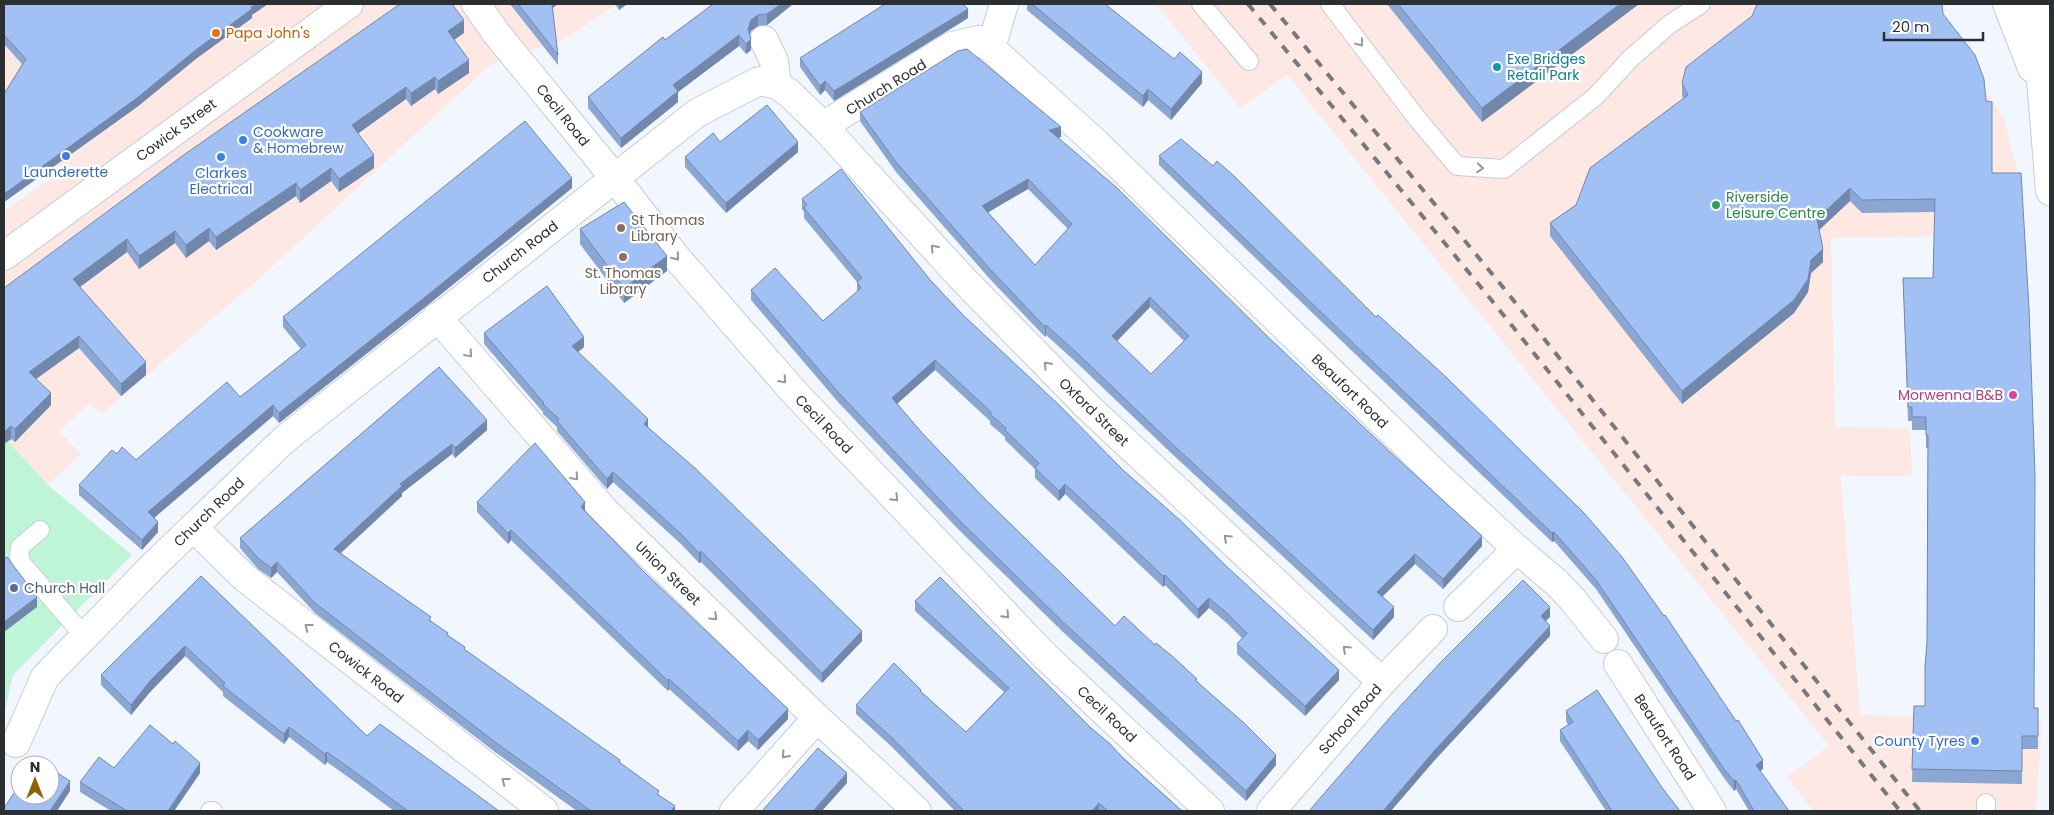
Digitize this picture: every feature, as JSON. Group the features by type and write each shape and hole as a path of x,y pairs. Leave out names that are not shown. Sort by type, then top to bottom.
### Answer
{"main road":[{"name":"Cowick Street","path":"4,256 349,4"},
{"name":"Cecil Road","path":"476,4 496,33 614,177 676,257 794,392 1045,656 1210,811"},
{"path":"991,48 1004,4"},
{"path":"2007,4 2043,97"},
{"path":"2035,4 2050,191"},
{"path":"764,40 774,61 778,85 823,126"},
{"name":"Church Road","path":"823,126 952,46 978,40 991,48 1096,143"},
{"name":"Church Road","path":"16,743 45,677 155,564 285,439 697,112 759,81 778,85"},
{"name":"Oxford Street","path":"823,126 960,276 1087,406 1382,682"},
{"name":"Beaufort Road","path":"1096,143 1292,335 1517,549 1558,584 1604,640"},
{"name":"Union Street","path":"437,317 604,510 817,718 916,811"},
{"name":"Cowick Road","path":"193,527 245,578 544,811"},
{"path":"1458,607 1517,549"},
{"name":"School Road","path":"1271,811 1382,682 1433,629"},
{"name":"Beaufort Road","path":"1618,664 1712,811"},
{"path":"734,811 817,718"}],"lane":[{"path":"1201,4 1249,61"},
{"path":"1330,4 1419,121 1457,166 1504,169 1596,96 1631,58 1670,24 1701,4"},
{"path":"40,530 20,547 19,556 22,564 85,637"}],"shaded area":[{"path":"4,4 618,4 563,40 489,66 261,277 102,414 90,403 59,431 81,454 48,485 4,437 4,211 63,170 28,123 4,104"},
{"path":"1156,4 1930,4 2004,119 2020,182 1963,236 1831,238 1835,427 1910,428 1912,476 1841,476 1860,715 2042,720 2036,811 1813,811 1787,777 1829,746 1287,75 1240,108"}],"green space":[{"path":"4,437 48,485 132,555 13,675 4,715"}],"building":[{"path":"4,4 256,4 137,98 4,194 4,94 26,59 4,35"},
{"path":"400,4 452,4 464,20 448,31 469,60 438,81 435,77 411,93 406,87 352,125 374,155 339,179 331,168 300,190 296,183 216,237 209,228 186,245 175,231 139,256 127,239 73,279 146,362 121,384 79,336 29,372 51,393 15,429 11,426 4,432 4,288 185,154"},
{"path":"518,4 552,4 558,55"},
{"path":"713,4 781,4 767,14 758,15 751,20 748,29 751,39 746,44 739,35 673,85 678,91 621,138 588,97 663,37 665,40"},
{"path":"885,4 963,4 968,9 834,91 825,81 820,86 800,58"},
{"path":"1032,4 1105,4 1174,59 1180,52 1202,72 1171,109 1148,89 1143,96"},
{"name":"Exe Bridges Retail Park","path":"1398,4 1620,4 1482,108"},
{"path":"1757,4 1942,4 1943,14 1975,55 1984,79 1986,101 1992,102 1992,173 2021,173 2029,308 2035,475 2034,708 2038,708 2038,736 2022,736 2022,771 1912,769 1914,706 1925,706 1928,435 1926,435 1926,417 1912,417 1912,407 1908,407 1903,278 1933,278 1935,199 1862,200 1850,188 1817,219 1823,249 1811,260 1808,279 1794,300 1682,391 1550,223 1576,205 1590,168 1688,95 1682,83 1686,67 1752,16"},
{"path":"967,49 1061,127 1049,130 1116,187 1267,336 1482,536 1443,579 1415,554 1377,592 1394,607 1373,630 1077,353 1046,325 1045,327 989,268 896,162 860,112 958,51","holes":["1028,179 1072,224 1035,265 982,206","1150,297 1189,336 1151,374 1112,336"]},
{"path":"767,105 798,142 726,203 685,157 713,133 720,142"},
{"path":"525,121 572,178 279,413 273,405 148,512 158,522 142,540 79,485 112,450 117,454 122,447 136,460 227,382 240,397 306,345 283,317"},
{"path":"1181,139 1213,166 1217,161 1234,176 1376,317 1378,315 1446,377 1584,513 1622,557 1665,615 1736,721 1738,720 1763,760 1756,765 1789,811 1754,811 1736,780 1734,781 1724,769 1596,580 1554,532 1552,533 1159,156"},
{"path":"841,169 931,281 963,315 1059,405 1123,470 1181,521 1225,565 1339,670 1305,706 1237,644 1247,633 1228,614 1209,598 1198,609 1165,575 1163,576 1065,484 1059,491 1035,468 1039,463 1005,430 1006,428 990,414 991,412 935,360 892,398 923,434 984,498 1115,626 1124,616 1155,645 1156,643 1172,656 1197,679 1195,680 1244,723 1276,755 1246,791 1063,622 958,519 838,392 751,290 775,268 823,321 861,288 857,282 862,278 804,208 807,205 802,199"},
{"name":"St. Thomas Library","path":"624,202 667,256 624,288 580,229"},
{"path":"547,286 584,337 572,346 648,419 644,424 696,469 862,631 822,673 701,551 699,553 613,472 607,479 557,421 559,419 543,404 484,333"},
{"path":"439,367 487,420 455,448 452,444 400,484 402,486 334,549 431,617 429,620 465,647 464,649 620,760 619,762 659,791 657,794 675,806 671,811 591,811 495,742 315,603 277,562 271,568 258,558 240,538"},
{"path":"535,443 585,502 581,507 646,574 788,709 758,740 748,730 738,741 669,679 668,681 511,530 508,533 477,502"},
{"name":"Church Hall","path":"7,557 37,597 4,622 4,559"},
{"path":"201,576 367,736 380,724 499,811 408,811 289,727 284,734 223,686 225,683 185,646 150,681 131,705 101,675"},
{"path":"940,577 1091,728 1182,811 1108,811 1099,803 1092,811 964,811 892,738 856,705 894,663 920,691 966,732 1009,688 915,601"},
{"path":"1523,580 1550,607 1541,616 1550,626 1434,751 1383,811 1309,811 1440,663"},
{"path":"1597,690 1663,789 1680,811 1612,811 1560,730 1573,722 1566,711"},
{"path":"150,725 173,744 175,741 200,763 168,811 127,811 80,782 99,757 114,768"},
{"path":"818,748 847,773 813,811 762,811"},
{"path":"60,774 70,781 60,796"},
{"path":"10,799 10,805 54,805 50,811 4,811"}],"railway":[{"path":"1248,4 1489,297 1900,811"},
{"path":"1270,4 1502,286 1920,811"}],"place":[{"name":"Papa John's","path":"216,33"},
{"name":"Exe Bridges Retail Park","path":"1497,67"},
{"name":"Cookware & Homebrew","path":"243,140"},
{"name":"Launderette","path":"66,156"},
{"name":"Clarkes Electrical","path":"221,157"},
{"name":"Riverside Leisure Centre","path":"1716,205"},
{"name":"St Thomas Library","path":"621,228"},
{"name":"St. Thomas Library","path":"623,257"},
{"name":"Morwenna B&B","path":"2013,395"},
{"name":"Church Hall","path":"14,588"},
{"name":"County Tyres","path":"1975,741"}]}
